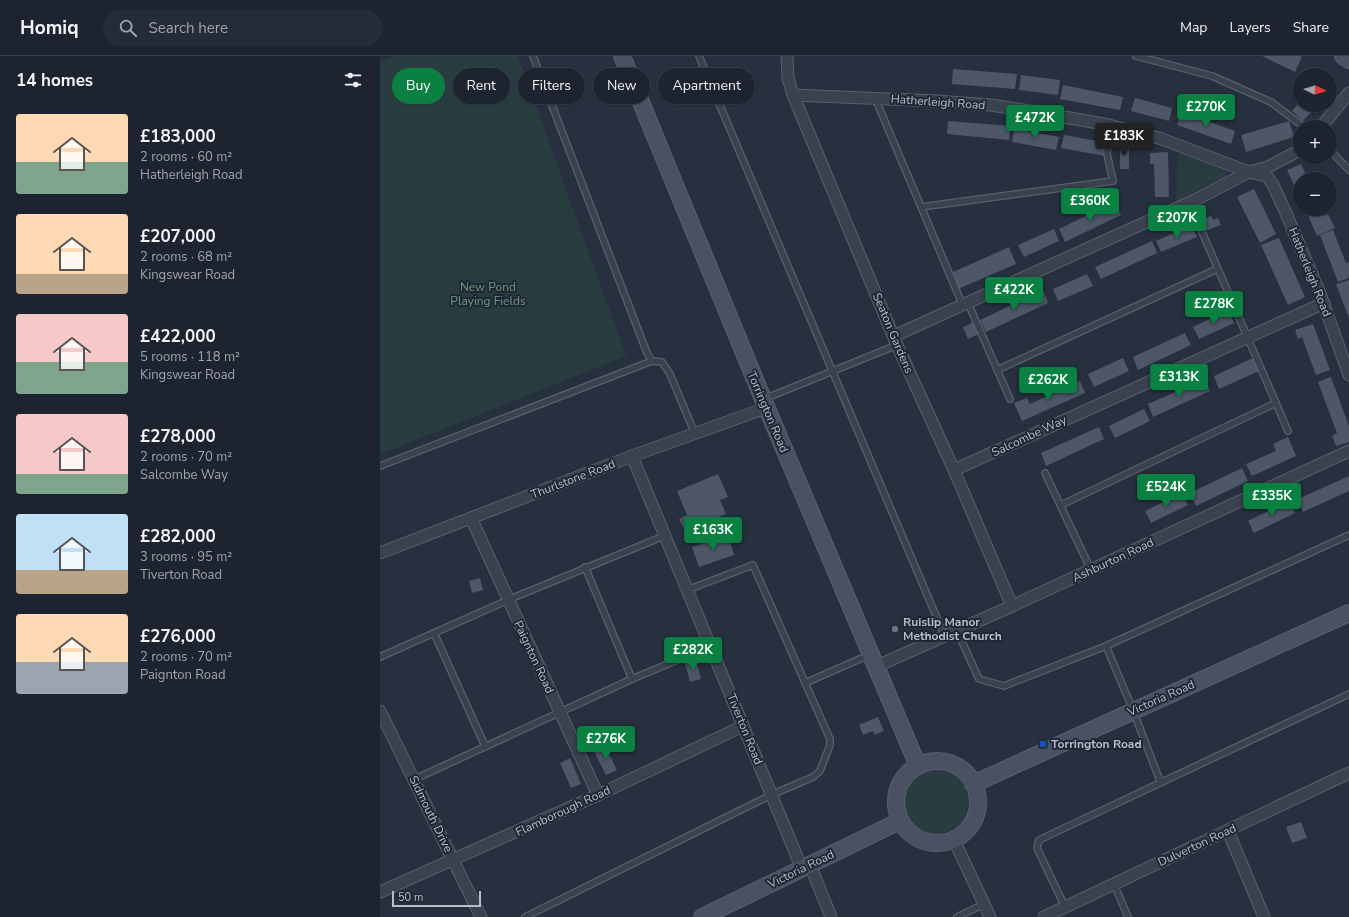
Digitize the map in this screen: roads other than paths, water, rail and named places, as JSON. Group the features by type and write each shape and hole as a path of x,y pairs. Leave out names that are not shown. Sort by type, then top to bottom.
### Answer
{"street":[{"name":"Torrington Road","path":"622,56 764,404 918,766"},
{"name":"Seaton Gardens","path":"787,56 788,78 793,95 895,340 954,470 1012,606"},
{"path":"1344,56 1349,60"},
{"path":"1326,120 1349,93"},
{"name":"Hatherleigh Road","path":"793,95 991,105 1110,125 1160,138 1250,172 1267,176 1273,184 1346,356 1349,375"},
{"path":"895,340 966,304 1188,203 1250,172 1268,167 1293,154"},
{"name":"Salcombe Way","path":"954,470 1324,303"},
{"name":"Thurlstone Road","path":"380,553 632,456 695,434 764,404"},
{"name":"Ashburton Road","path":"874,660 945,637 1349,451"},
{"name":"Tiverton Road","path":"632,456 771,795 831,917"},
{"name":"Paignton Road","path":"471,518 598,795"},
{"name":"Victoria Road","path":"973,784 1349,613"},
{"name":"Sidmouth Drive","path":"381,717 415,779 481,917"},
{"name":"Flamborough Road","path":"380,892 598,795 743,726"},
{"path":"941,761 954,765 965,773 973,784 977,797 975,816 964,833 954,840 942,843 929,843 917,839 907,831 900,821 896,809 896,797 899,786 905,776 918,766 927,762 941,761"},
{"name":"Dulverton Road","path":"1044,917 1349,773"},
{"name":"Victoria Road","path":"702,917 900,821"},
{"path":"1228,831 1264,917"},
{"path":"954,840 990,917"}],"lane":[{"path":"532,56 647,353 652,361"},
{"path":"698,56 945,637"},
{"path":"1136,56 1212,76 1271,102 1295,120"},
{"path":"875,98 921,207 1010,399"},
{"path":"921,207 1113,181 1107,154 1110,125"},
{"path":"1337,157 1349,170"},
{"path":"1202,232 1288,431"},
{"path":"997,370 1217,269"},
{"path":"764,404 895,340"},
{"path":"380,466 652,361 662,362 670,374 695,434"},
{"path":"1061,505 1276,403"},
{"path":"1045,473 1091,570"},
{"path":"957,631 979,679 1004,686 1106,646 1349,535"},
{"path":"380,657 585,567 664,536"},
{"path":"525,917 771,795 813,777 820,771 830,745 830,739 754,565 687,590"},
{"path":"585,567 632,679"},
{"path":"434,633 485,746"},
{"path":"415,779 632,679 711,646"},
{"path":"1106,646 1133,710 1160,781"},
{"path":"805,683 874,660"},
{"path":"1065,907 1038,848 1039,840 1160,781 1349,694"},
{"path":"1114,884 1128,917"},
{"path":"957,917 984,904"}],"place":[{"name":"Ruislip Manor Methodist Church","path":"895,629"},
{"name":"Torrington Road","path":"1043,744"}],"park label":[{"name":"New Pond Playing Fields","path":"488,294"}]}
